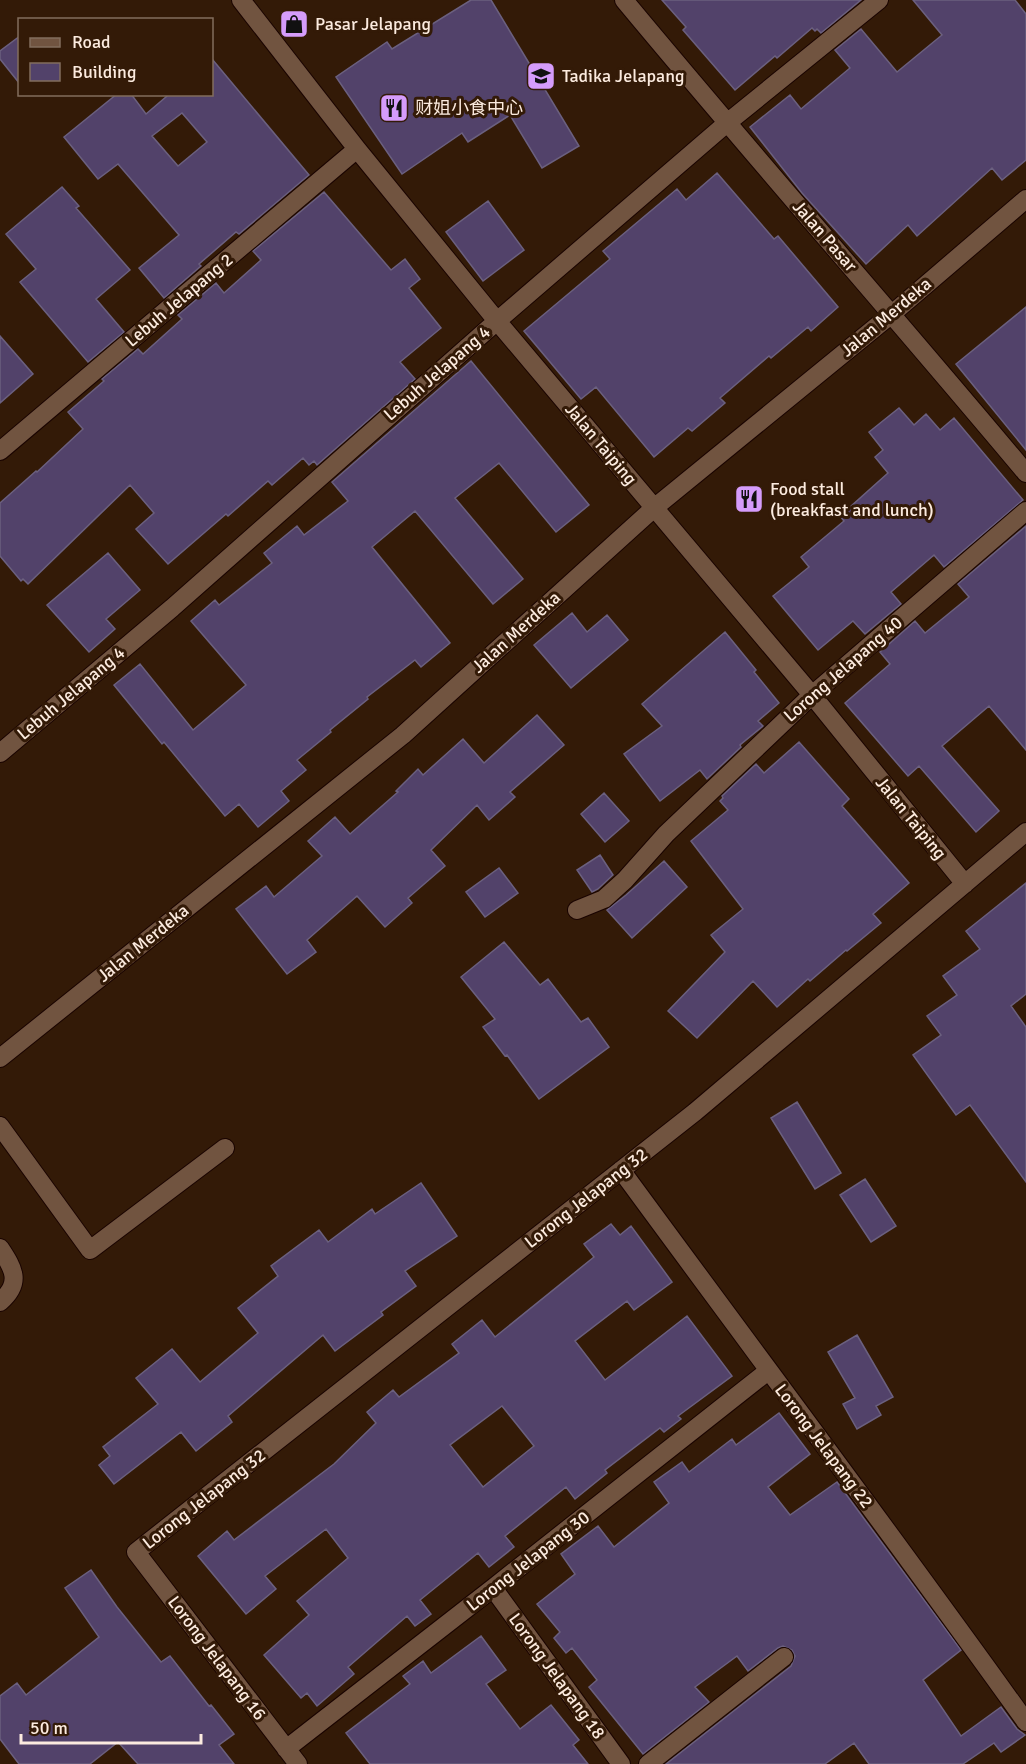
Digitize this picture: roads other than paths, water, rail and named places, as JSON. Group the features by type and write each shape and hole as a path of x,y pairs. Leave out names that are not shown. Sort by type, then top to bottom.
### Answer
{"street":[{"name":"Jalan Taiping","path":"241,0 357,149 497,321 812,695 965,884"},
{"name":"Jalan Pasar","path":"624,0 1026,473"},
{"name":"Lebuh Jelapang 4","path":"0,753 172,608 497,321 727,123 879,0"},
{"name":"Lebuh Jelapang 2","path":"0,451 357,149"},
{"name":"Jalan Merdeka","path":"0,1058 403,735 654,508 892,313 1026,199"},
{"name":"Lorong Jelapang 40","path":"577,910 604,899 625,880 666,834 812,695 1026,511"},
{"name":"Lorong Jelapang 32","path":"136,1552 694,1112 1026,832"},
{"path":"0,1126 90,1250 225,1148"},
{"name":"Lorong Jelapang 22","path":"621,1170 923,1577 1026,1722"},
{"path":"0,1248 10,1263 14,1275 13,1287 0,1302"},
{"name":"Lorong Jelapang 30","path":"286,1749 768,1371"},
{"name":"Lorong Jelapang 16","path":"136,1552 298,1764"},
{"name":"Lorong Jelapang 18","path":"493,1588 621,1764"},
{"path":"648,1764 784,1657"}],"place":[{"name":"Pasar Jelapang","path":"294,24"},
{"name":"Tadika Jelapang","path":"541,76"},
{"name":"财姐小食中心","path":"394,108"},
{"name":"Food stall (breakfast and lunch)","path":"749,499"}]}
